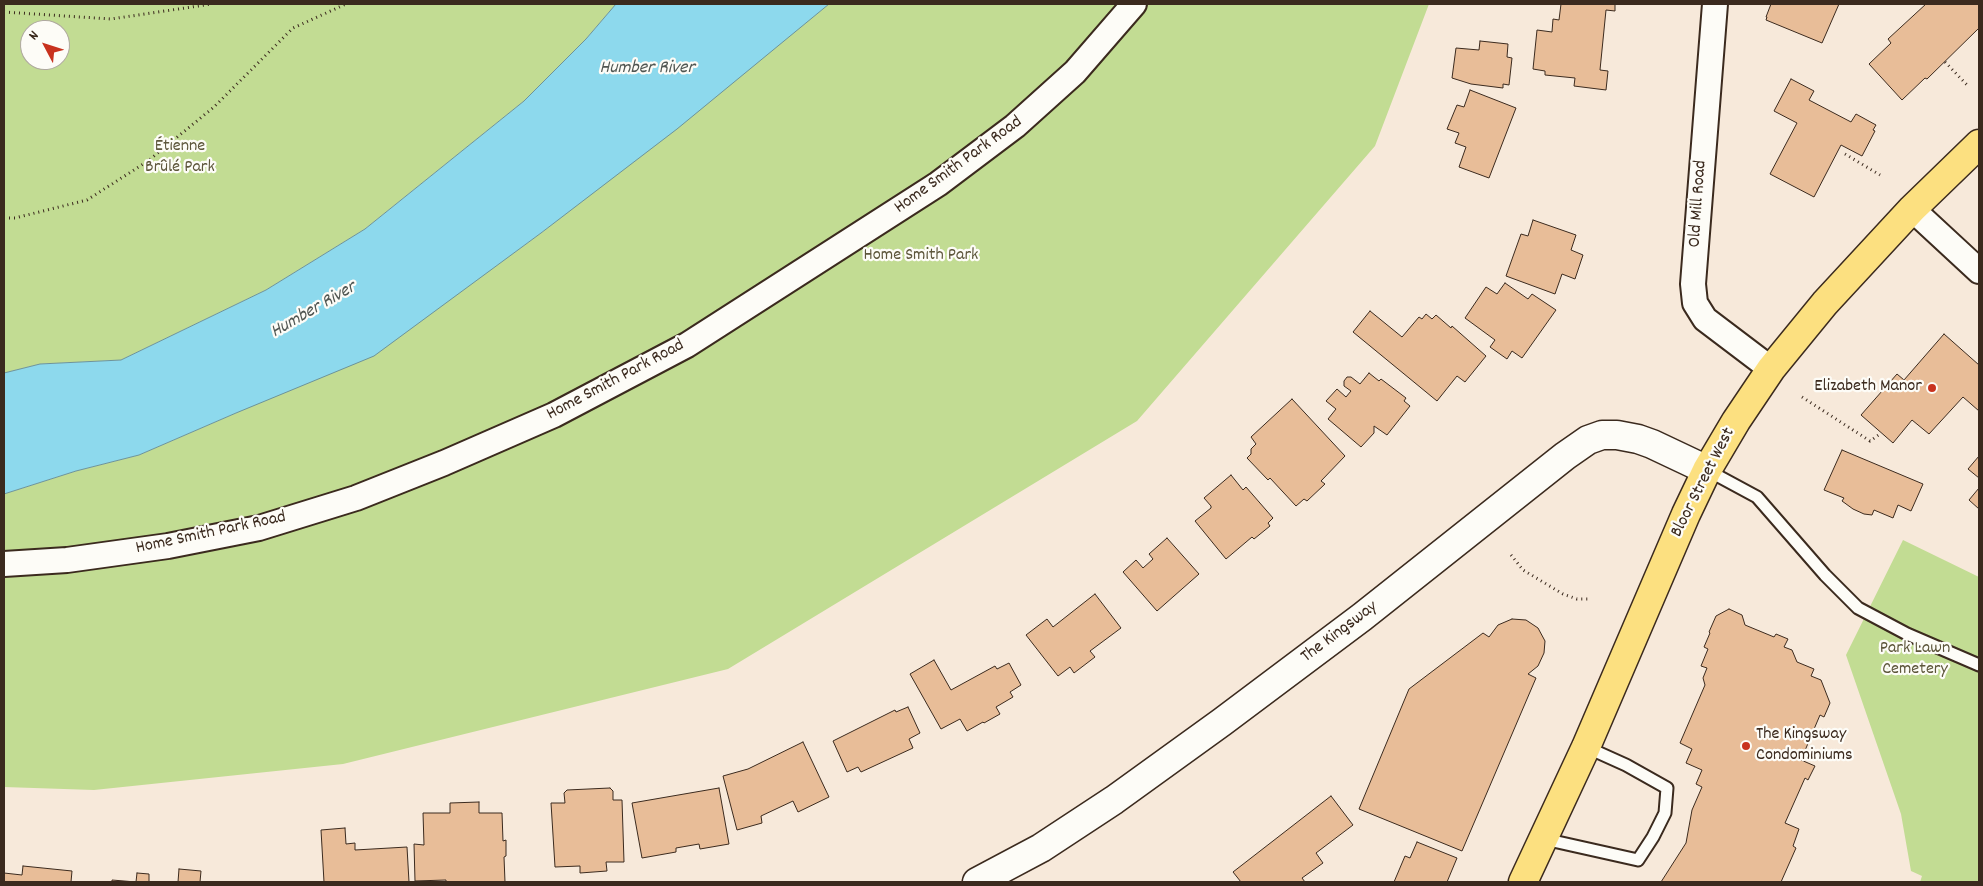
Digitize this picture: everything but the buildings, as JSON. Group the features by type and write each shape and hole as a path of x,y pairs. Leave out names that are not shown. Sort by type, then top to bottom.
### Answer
{"main road":[{"name":"Bloor Street West","path":"1523,882 1586,747 1706,470 1736,421 1771,370 1825,303 1912,209 1979,144"}],"street":[{"name":"Home Smith Park Road","path":"4,564 67,560 150,548 259,528 356,498 554,415 687,345 938,184 1015,126 1075,72 1134,4"},
{"name":"Old Mill Road","path":"1715,4 1693,284 1695,303 1705,319 1771,370"},
{"path":"1912,209 1979,271"},
{"name":"The Kingsway","path":"977,882 1041,848 1255,698 1362,617 1588,440 1602,435 1617,435 1638,439 1706,470"}],"lane":[{"path":"1706,470 1756,497 1858,608 1907,634 1979,665"},
{"path":"1542,839 1638,860 1653,838 1665,813 1667,788 1626,765 1586,747"}],"path":[{"path":"4,12 111,19 212,4"},
{"path":"4,218 15,218 87,200 148,162 214,107 293,28 346,4"},
{"path":"1945,62 1968,86"},
{"path":"1845,154 1880,175"},
{"path":"1802,398 1870,441 1880,434"},
{"path":"1511,555 1523,570 1563,594 1577,599 1590,599"}],"green space":[{"name":"Étienne Brûlé Park","path":"4,4 616,4 586,39 524,101 365,229 266,290 121,360 40,364 4,373"},
{"name":"Home Smith Park","path":"829,4 1429,4 1375,146 1137,421 728,669 343,764 94,790 4,787 4,494 76,471 139,455 236,413 461,291 541,233"},
{"name":"Park Lawn Cemetery","path":"1903,540 1979,577 1979,882 1920,882 1922,876 1911,871 1901,814 1846,655"}],"water":[{"name":"Humber River","path":"616,4 829,4 677,129 541,233 374,356 139,455 76,471 4,494 4,373 40,364 121,360 266,290 365,229 524,101 586,39"}],"place":[{"name":"Elizabeth Manor","path":"1932,388"},
{"name":"The Kingsway Condominiums","path":"1746,746"}]}
